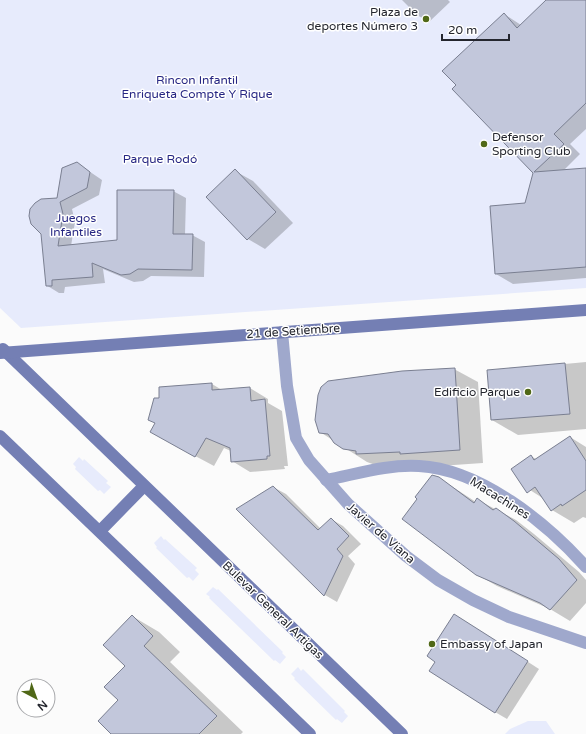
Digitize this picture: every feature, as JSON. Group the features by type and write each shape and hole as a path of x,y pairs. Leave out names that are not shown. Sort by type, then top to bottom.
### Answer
{"main road":[{"name":"21 de Setiembre","path":"2,350 586,310"},
{"name":"Bulevar General Artigas","path":"2,350 402,734"},
{"path":"0,436 310,734"},
{"path":"100,531 144,486"}],"street":[{"name":"Javier de Viana","path":"282,332 287,386 296,438 309,460 348,504 375,530 438,580 473,600 509,617 586,643"},
{"name":"Macachines","path":"326,480 393,466 420,466 454,472 478,481 547,528 586,567"}],"green space":[{"name":"Parque Rodó","path":"0,0 586,0 586,288 21,328 0,308"},
{"path":"79,457 83,461 84,459 108,481 106,483 111,487 104,494 100,490 98,491 75,469 76,467 73,464"},
{"path":"161,536 197,568 195,570 199,574 193,581 189,577 187,578 156,548 157,547 154,543"},
{"path":"213,587 217,590 218,589 283,652 282,653 286,657 280,664 275,660 274,661 209,598 210,597 206,594"},
{"path":"298,667 301,671 303,669 345,711 344,712 348,716 342,723 337,719 336,720 294,679 295,678 291,674"},
{"path":"528,721 546,721 555,734 505,734 510,729"}],"building":[{"path":"546,0 586,0 586,103 554,134 564,144 534,172 586,168 586,267 495,274 490,206 525,203 533,173 452,89 456,85 442,71 504,13 517,28"},
{"path":"77,162 90,172 87,188 60,202 63,214 58,246 117,240 117,190 174,190 173,234 193,234 192,270 138,269 130,274 121,275 92,263 93,277 52,280 52,286 46,286 41,234 31,224 29,216 30,209 41,199 57,198 62,168"},
{"path":"235,169 276,212 247,240 206,197"},
{"name":"Edificio Parque","path":"565,363 570,414 491,420 487,370"},
{"path":"455,368 460,450 400,454 400,452 356,454 356,451 343,449 334,443 328,434 319,433 315,420 318,395 321,387 328,381 402,371"},
{"path":"212,383 212,390 250,387 251,401 265,399 270,456 267,456 267,459 231,462 230,448 206,438 195,457 150,432 155,423 148,420 154,398 159,398 159,387"},
{"path":"570,436 586,461 586,490 562,506 561,504 551,511 535,487 527,493 511,469 531,455 534,460"},
{"path":"432,475 439,477 474,503 477,498 493,510 496,508 514,521 559,559 577,580 550,610 540,603 476,575 402,519 417,499 415,497"},
{"path":"273,486 318,530 331,518 349,536 337,549 343,556 324,596 236,509"},
{"path":"454,614 528,661 495,713 429,671 435,662 427,656"},
{"path":"132,615 153,636 144,646 217,716 199,734 111,734 98,721 118,700 104,687 125,666 103,645"}],"place":[{"name":"Plaza de deportes Número 3","path":"426,19"},
{"name":"Defensor Sporting Club","path":"484,144"},
{"name":"Edificio Parque","path":"528,392"},
{"name":"Embassy of Japan","path":"432,644"}],"park label":[{"name":"Rincon Infantil Enriqueta Compte Y Rique","path":"197,87"},
{"name":"Juegos Infantiles","path":"76,225"}]}
